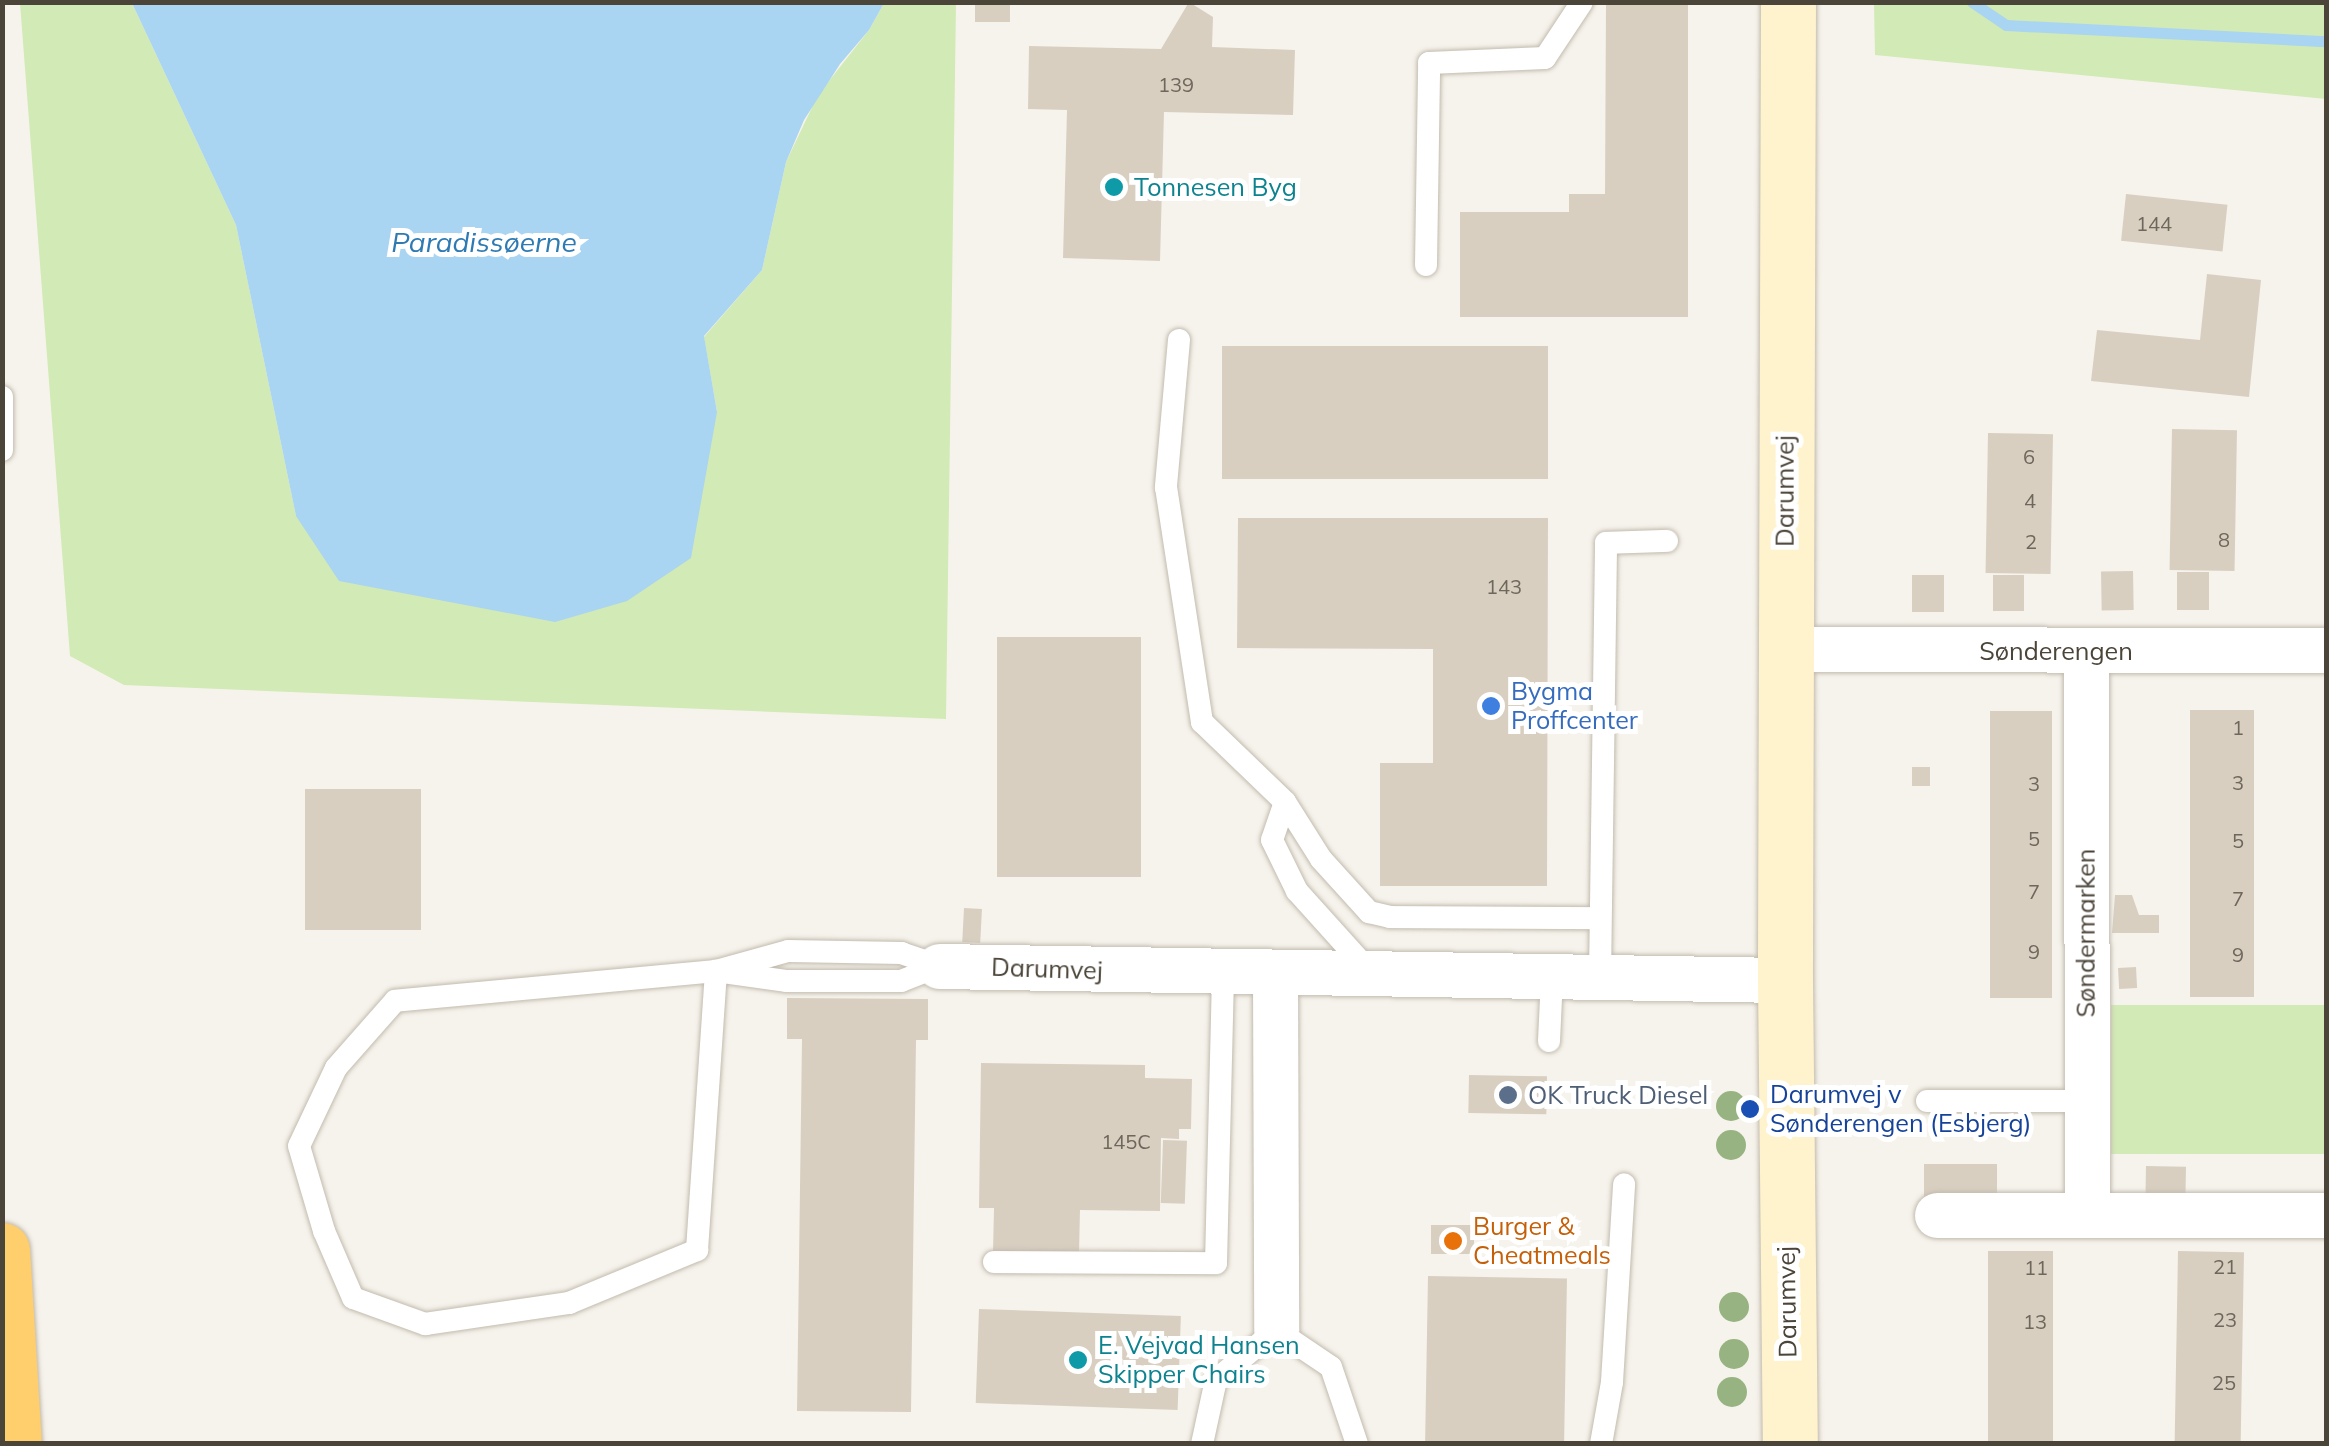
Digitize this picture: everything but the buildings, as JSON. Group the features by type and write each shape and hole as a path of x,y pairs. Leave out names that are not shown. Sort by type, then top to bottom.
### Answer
{"highway":[{"path":"2,1250 14,1444"}],"street":[{"name":"Darumvej","path":"1788,2 1785,980 1790,1444"},
{"name":"Sønderengen","path":"1785,649 2326,650"},
{"name":"Søndermarken","path":"2086,651 2088,1215"},
{"name":"Darumvej","path":"940,966 1223,974 1785,980"},
{"path":"1275,974 1276,1330"},
{"path":"1937,1215 2326,1216"}],"lane":[{"path":"1426,265 1430,64 1545,58 1582,2"},
{"path":"1179,340 1166,487 1202,722 1286,802 1322,859 1369,912 1599,918"},
{"path":"2,397 2,450"},
{"path":"1600,978 1606,544 1667,541"},
{"path":"1286,802 1272,840 1298,891 1372,975"},
{"path":"716,972 698,1250 569,1304 443,1322 425,1324 353,1298 324,1231 299,1146 336,1068 395,1001 716,972 788,952 902,953 940,966"},
{"path":"994,1262 1216,1263 1223,974"},
{"path":"1549,1041 1552,977"},
{"path":"1927,1101 2087,1101"},
{"path":"1601,1444 1612,1382 1624,1184"},
{"path":"1202,1444 1216,1380 1276,1330 1331,1367 1357,1444"}],"green space":[{"path":"20,3 132,3 236,225 296,516 717,412 704,337 762,270 786,162 818,95 869,30 884,3 956,3 946,719 124,685 70,656"},
{"path":"1874,3 2326,3 2326,99 1875,55"},
{"path":"2111,1005 2326,1005 2326,1154 2111,1154"}],"water":[{"name":"Paradissøerne","path":"132,3 884,3 804,120 786,162 762,270 704,336 717,412 691,558 627,601 555,622 339,581 296,516 236,225"}],"waterway":[{"path":"1972,2 2006,25 2326,41"}],"place":[{"name":"Tonnesen Byg","path":"1114,187"},
{"name":"Bygma Proffcenter","path":"1491,706"},
{"name":"OK Truck Diesel","path":"1508,1095"},
{"name":"Darumvej v Sønderengen (Esbjerg)","path":"1750,1109"},
{"name":"Burger & Cheatmeals","path":"1453,1241"},
{"name":"E. Vejvad Hansen Skipper Chairs","path":"1078,1360"}]}
